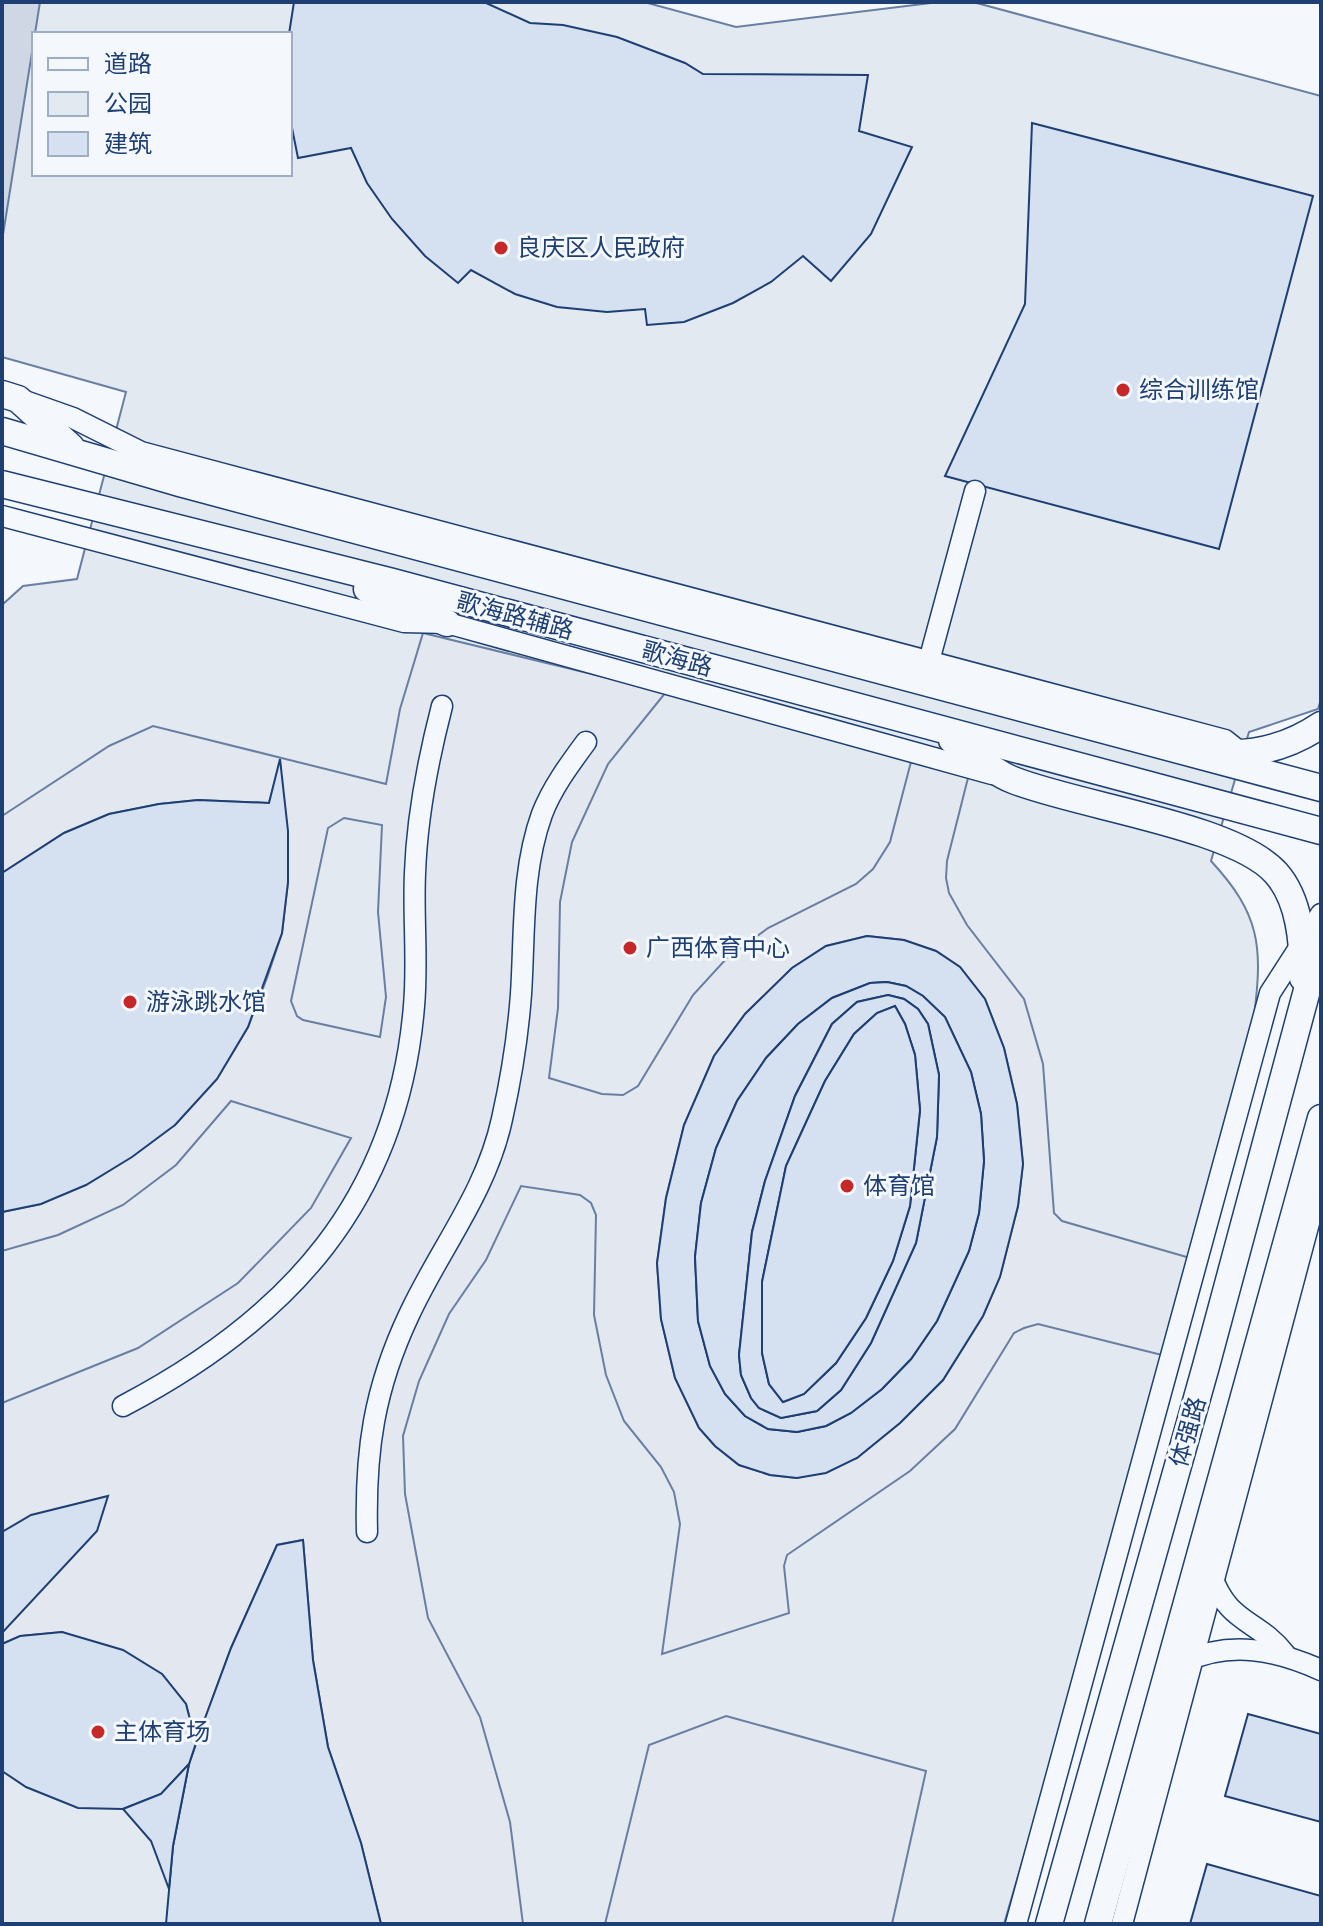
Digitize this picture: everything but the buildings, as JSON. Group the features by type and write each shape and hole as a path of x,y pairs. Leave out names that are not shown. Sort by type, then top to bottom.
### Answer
{"main road":[{"path":"10,397 49,426"},
{"name":"歌海路","path":"2,431 49,426 76,452 1321,788"},
{"name":"歌海路","path":"2,484 393,582 1321,831"},
{"path":"301,561 447,623"},
{"path":"1183,750 1243,754 1299,740 1321,725"},
{"path":"936,729 1011,779 1238,845 1274,871 1288,889 1311,941"},
{"name":"体强路","path":"1049,1924 1206,1366 1303,1004 1311,941"},
{"name":"体强路","path":"1098,1924 1321,1118"},
{"path":"1291,1227 1321,1177"},
{"path":"1031,1924 1058,1894"}],"street":[{"path":"49,426 1225,740 1270,774"},
{"path":"929,661 975,491"},
{"name":"歌海路辅路","path":"2,516 404,622 447,623 1011,779"},
{"path":"123,1406 219,1349 283,1294 322,1252 354,1205 380,1157 400,1091 414,1006 415,869 426,779 442,706"},
{"path":"367,1532 366,1477 371,1423 384,1373 410,1313 481,1188 502,1121 521,993 522,924 530,866 542,815 560,778 586,742"},
{"path":"1016,1924 1270,993 1311,941 1321,914"},
{"path":"1122,1924 1321,1177"},
{"path":"1202,1544 1223,1603 1274,1641 1285,1654"},
{"path":"1167,1674 1192,1658 1235,1647 1285,1654 1321,1670"}],"green space":[{"name":"广西体育中心","path":"2,2 644,2 736,27 939,2 973,2 1321,96 1321,699 1318,709 1249,732 1211,861 1240,898 1254,932 1258,970 1254,1016 1170,1357 1004,1924 2,1924 2,605 23,586 77,579 126,392 2,357"}],"shaded area":[{"path":"2,2 40,2 35,32 32,32 32,52 2,241"},
{"path":"423,633 666,692 608,764 572,842 560,902 558,1008 549,1078 602,1094 623,1095 638,1086 693,995 726,959 768,928 856,884 873,869 890,842 912,758 969,774 947,861 946,878 949,893 967,925 1024,999 1043,1064 1054,1213 1062,1221 1197,1260 1170,1357 1038,1324 1014,1333 955,1429 910,1471 787,1555 784,1566 789,1613 662,1654 680,1524 674,1492 661,1467 624,1421 606,1375 594,1315 596,1215 591,1203 580,1195 521,1186 486,1260 449,1314 419,1381 403,1436 405,1494 428,1618 480,1717 510,1822 523,1924 381,1924 361,1843 328,1747 313,1660 303,1540 277,1545 231,1648 196,1743 186,1704 162,1674 62,1632 21,1636 2,1644 2,1403 138,1348 238,1283 311,1208 351,1138 231,1101 176,1165 123,1205 58,1235 2,1251 2,1212 41,1204 175,1125 217,1079 248,1027 267,978 282,933 288,882 280,762 269,803 198,800 109,814 64,833 2,873 2,816 109,746 153,726 386,784 400,709","holes":["344,818 382,825 378,912 386,997 380,1037 303,1020 297,1016 291,1001 328,828","867,936 904,940 936,951 960,967 985,999 1004,1048 1017,1104 1023,1164 1018,1206 1000,1276 983,1316 943,1380 900,1423 857,1458 797,1478 770,1475 739,1465 715,1446 699,1428 675,1378 661,1319 657,1263 666,1198 684,1125 714,1056 745,1014 792,968 826,946"]},
{"path":"726,1716 926,1771 892,1924 605,1924 649,1745"}],"place":[{"name":"良庆区人民政府","path":"501,248"},
{"name":"综合训练馆","path":"1123,390"},
{"name":"广西体育中心","path":"630,948"},
{"name":"游泳跳水馆","path":"130,1002"},
{"name":"体育馆","path":"847,1186"},
{"name":"主体育场","path":"98,1732"}]}
